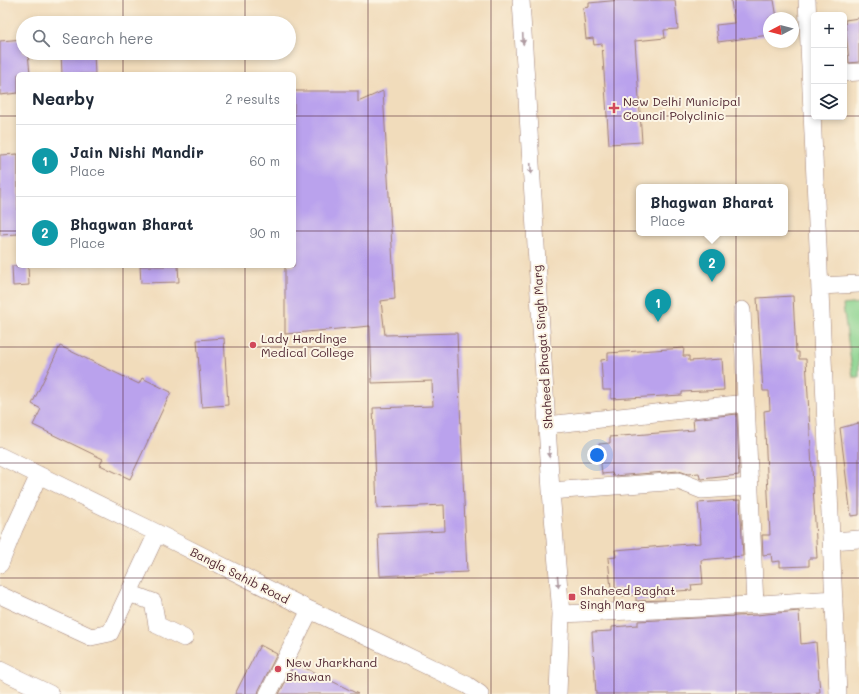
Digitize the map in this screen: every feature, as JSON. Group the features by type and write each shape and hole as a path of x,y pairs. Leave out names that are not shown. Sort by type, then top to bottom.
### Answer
{"street":[{"name":"Shaheed Bhagat Singh Marg","path":"521,0 551,491 561,614 558,694"},
{"path":"807,0 811,60"},
{"path":"847,73 859,72"},
{"path":"812,84 838,694"},
{"path":"820,286 859,284"},
{"path":"742,310 755,604"},
{"path":"547,425 746,403"},
{"name":"Bangla Sahib Road","path":"0,456 310,610 376,641 470,691"},
{"path":"0,564 7,525 39,475"},
{"path":"551,491 679,481 702,490 750,487"},
{"path":"0,595 91,637 110,633 157,533"},
{"path":"832,541 859,539"},
{"path":"129,593 154,602 157,625 184,638"},
{"path":"561,614 702,608 834,599"},
{"path":"268,694 310,610"},
{"path":"0,670 50,694"}],"green space":[{"path":"859,303 859,377 853,377 843,305"}],"building":[{"path":"620,0 675,0 678,29 664,30 665,38 635,41 642,142 609,144 602,44 594,45 593,38 586,39 583,8 589,7 589,3"},
{"path":"731,0 774,0 776,12 763,12 763,36 718,42 716,25 734,23"},
{"path":"859,18 859,62 849,63 847,20"},
{"path":"16,40 16,60 29,60 30,72 16,72 16,93 0,95 0,41"},
{"path":"61,60 94,60 95,72 62,72"},
{"path":"296,91 358,91 358,102 383,91 395,299 381,301 385,335 457,333 467,572 380,576 378,534 445,531 444,505 377,508 373,408 433,406 432,381 372,383 370,326 285,334 285,268 296,268"},
{"path":"16,154 16,234 0,235 0,155"},
{"path":"12,266 16,266 16,268 28,268 29,285 13,286"},
{"path":"140,268 178,268 179,282 141,283"},
{"path":"793,296 796,352 799,352 799,359 806,359 817,558 809,558 809,566 780,567 780,561 772,562 771,554 763,555 762,535 770,535 764,411 770,410 769,391 763,391 757,298"},
{"path":"224,338 228,405 202,407 197,340"},
{"path":"60,346 139,384 142,378 171,392 130,479 100,465 103,459 33,425 41,409 32,404"},
{"path":"684,348 683,356 689,356 689,361 722,359 724,390 682,392 682,395 611,399 611,390 603,390 601,360 608,359 608,353"},
{"path":"737,414 739,475 702,479 700,478 699,473 688,474 679,471 613,476 612,473 602,474 599,444 610,443 610,437 694,430 693,419"},
{"path":"859,423 859,515 851,516 840,428"},
{"path":"740,500 743,556 701,560 703,584 691,585 692,590 664,592 665,600 636,601 636,595 621,596 620,588 611,589 608,558 616,557 615,550 701,543 698,503"},
{"path":"799,611 801,644 816,642 820,692 793,694 596,694 592,632 612,631 612,627 638,625 638,621 756,615"},
{"path":"260,645 277,654 258,694 235,694"},
{"path":"295,663 358,694 279,694"}],"place":[{"name":"New Delhi Municipal Council Polyclinic","path":"614,108"},
{"name":"Bhagwan Bharat","path":"712,282"},
{"name":"Jain Nishi Mandir","path":"658,322"},
{"name":"Lady Hardinge Medical College","path":"253,345"},
{"name":"Shaheed Baghat Singh Marg","path":"572,597"},
{"name":"New Jharkhand Bhawan","path":"278,669"}]}
